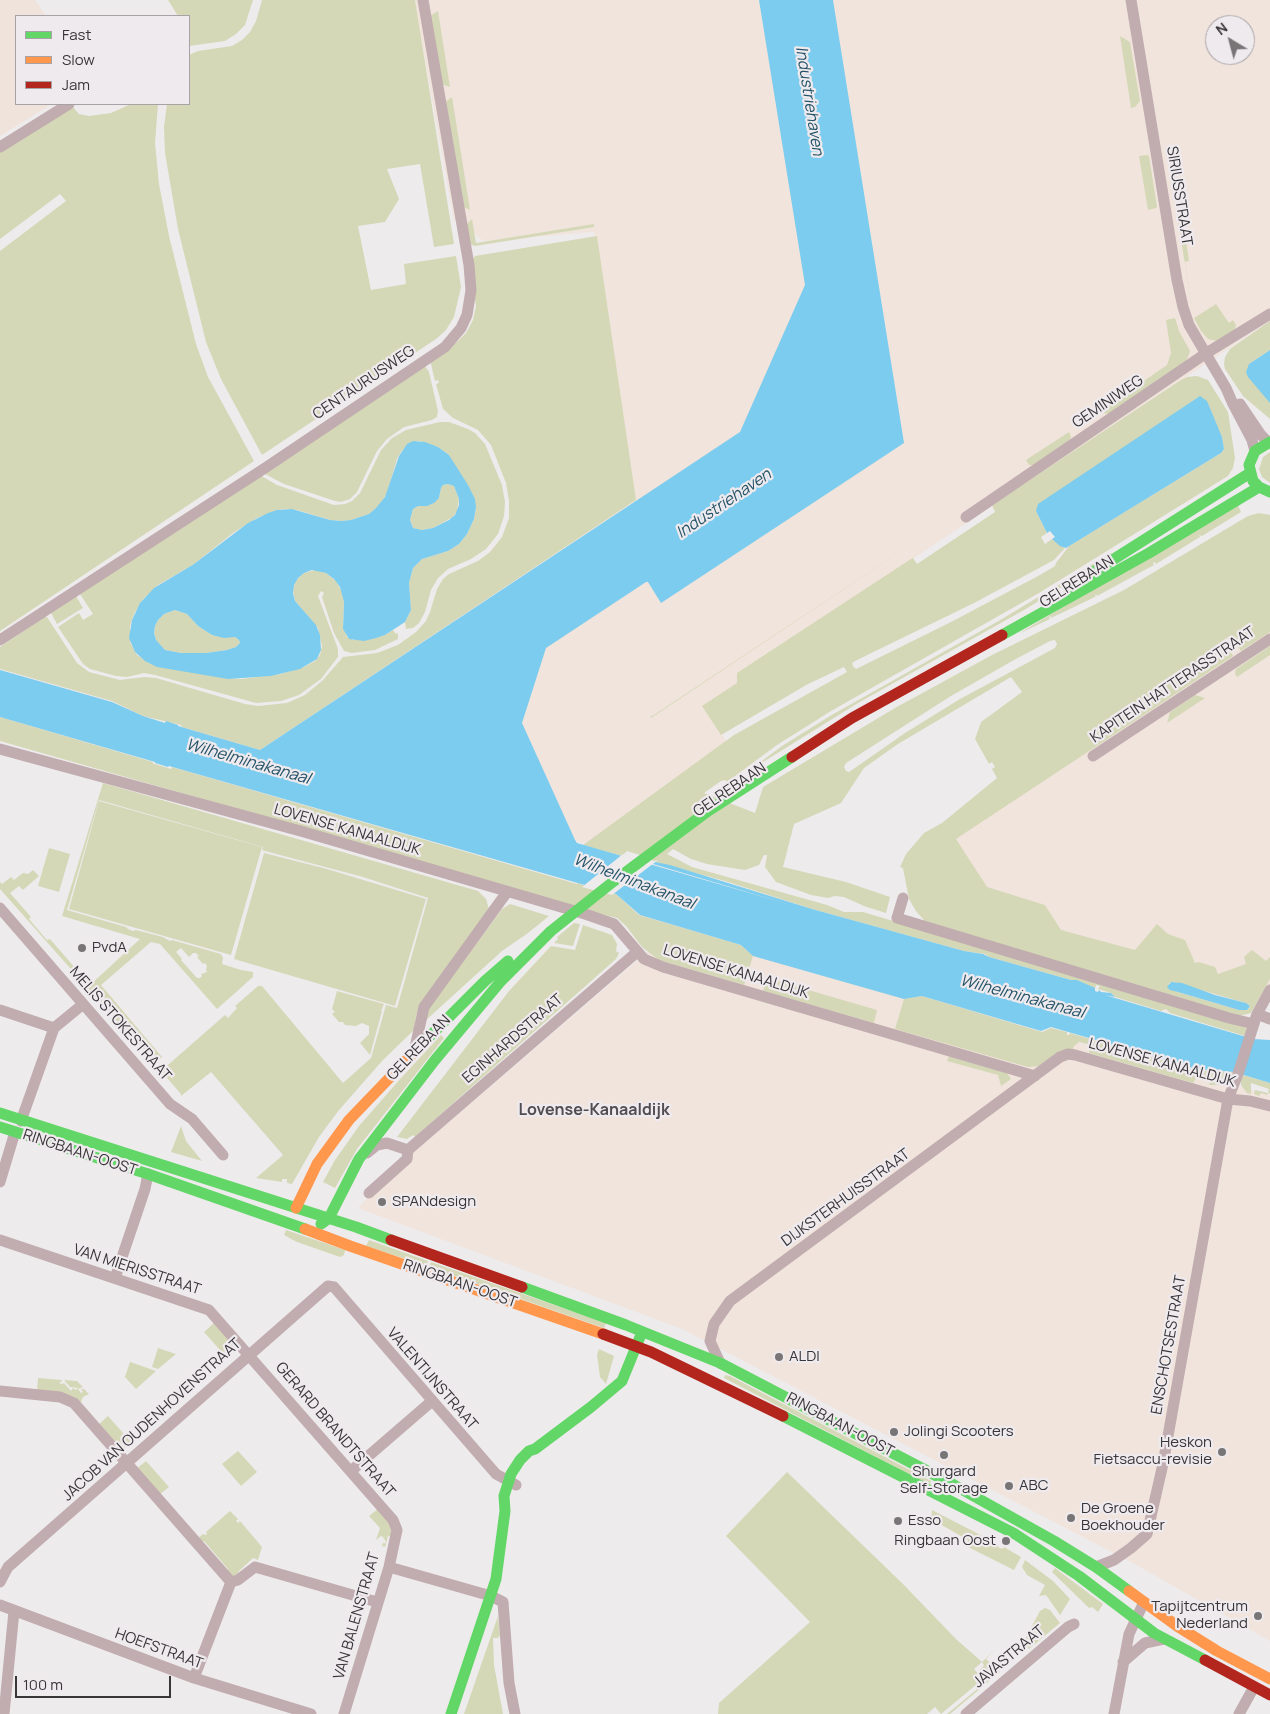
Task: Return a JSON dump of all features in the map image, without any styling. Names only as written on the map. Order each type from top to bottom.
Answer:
[{"type":"main road","points":[[1269,442],[1255,451],[1249,465],[1253,481],[1259,487],[1270,492]]},
{"type":"main road","name":"GELREBAAN","points":[[296,1208],[317,1164],[349,1120],[485,981],[548,931],[734,790],[855,709],[1079,582],[1250,473]]},
{"type":"main road","name":"GELREBAAN","points":[[734,790],[878,703],[1116,572],[1259,487]]},
{"type":"main road","name":"GELREBAAN","points":[[329,1218],[360,1159],[435,1060],[501,981],[548,931]]},
{"type":"main road","name":"RINGBAAN-OOST","points":[[0,1113],[329,1218],[637,1329],[720,1363],[954,1485],[1054,1541],[1096,1567],[1217,1651],[1270,1679]]},
{"type":"main road","name":"RINGBAAN-OOST","points":[[0,1127],[148,1174],[631,1344],[709,1379],[1015,1534],[1079,1576],[1135,1620],[1164,1639],[1270,1695]]},
{"type":"main road","points":[[296,1208],[307,1229],[329,1218]]},
{"type":"main road","points":[[450,1714],[491,1596],[498,1570],[505,1511],[504,1496],[536,1449],[622,1381],[631,1344],[637,1329]]},
{"type":"main road","name":"RINGBAAN-OOST","points":[[1079,1576],[1111,1588],[1113,1585],[1109,1576]]},
{"type":"street","name":"CENTAURUSWEG","points":[[0,640],[265,468],[445,346],[461,328],[467,315],[471,290],[469,265],[423,0]]},
{"type":"street","name":"SIRIUSSTRAAT","points":[[1131,0],[1177,280],[1189,325],[1226,388],[1252,440],[1255,451]]},
{"type":"street","points":[[0,147],[67,105]]},
{"type":"street","name":"GEMINIWEG","points":[[966,517],[1205,354],[1270,314]]},
{"type":"street","name":"SIRIUSSTRAAT","points":[[1226,388],[1238,401],[1261,435],[1269,442]]},
{"type":"street","name":"KAPITEIN HATTERASSTRAAT","points":[[1093,756],[1270,639]]},
{"type":"street","name":"LOVENSE KANAALDIJK","points":[[0,748],[574,910],[614,924],[644,959],[663,967],[1035,1076],[1060,1057],[1068,1054],[1228,1099],[1250,1101],[1270,1106]]},
{"type":"street","points":[[414,1052],[424,1007],[506,892]]},
{"type":"street","points":[[903,898],[897,918],[1230,1018],[1270,1019]]},
{"type":"street","name":"MELIS STOKESTRAAT","points":[[0,908],[82,1005],[170,1104],[192,1119],[223,1155]]},
{"type":"street","name":"EGINHARDSTRAAT","points":[[369,1192],[407,1159],[408,1150],[637,952]]},
{"type":"street","name":"ENSCHOTSESTRAAT","points":[[1096,1567],[1114,1560],[1147,1534],[1162,1464],[1228,1099],[1255,1019],[1270,990]]},
{"type":"street","points":[[21,1121],[54,1028],[82,1005]]},
{"type":"street","points":[[0,1010],[54,1028]]},
{"type":"street","name":"DIJKSTERHUISSTRAAT","points":[[720,1363],[710,1341],[714,1324],[730,1302],[1035,1076]]},
{"type":"street","points":[[0,1182],[15,1132]]},
{"type":"street","points":[[360,1159],[377,1145],[387,1143],[408,1150]]},
{"type":"street","points":[[115,1278],[145,1189],[148,1174]]},
{"type":"street","name":"VAN MIERISSTRAAT","points":[[0,1240],[209,1310],[248,1354]]},
{"type":"street","name":"JACOB VAN OUDENHOVENSTRAAT","points":[[0,1582],[8,1567],[130,1467],[248,1354],[324,1288],[332,1286]]},
{"type":"street","name":"VALENTIJNSTRAAT","points":[[332,1286],[496,1474],[512,1483]]},
{"type":"street","name":"GERARD BRANDTSTRAAT","points":[[248,1354],[381,1504],[396,1526]]},
{"type":"street","points":[[0,1391],[60,1397],[74,1403],[231,1582]]},
{"type":"street","points":[[351,1472],[432,1401]]},
{"type":"street","name":"VAN BALENSTRAAT","points":[[344,1714],[389,1567],[396,1526]]},
{"type":"street","points":[[231,1582],[238,1580],[253,1568],[258,1567],[378,1602]]},
{"type":"street","points":[[389,1567],[491,1596],[503,1602],[509,1683],[514,1714]]},
{"type":"street","points":[[194,1678],[231,1582]]},
{"type":"street","points":[[1114,1714],[1129,1634],[1144,1602]]},
{"type":"street","name":"HOEFSTRAAT","points":[[0,1605],[194,1678],[311,1714]]},
{"type":"street","points":[[4,1714],[14,1610]]},
{"type":"street","name":"JAVASTRAAT","points":[[968,1713],[1068,1627],[1074,1624]]},
{"type":"street","points":[[1123,1662],[1145,1643],[1164,1639]]},
{"type":"street","points":[[1239,1714],[1254,1687]]},
{"type":"shaded area","points":[[0,0],[35,0],[45,15],[15,15],[15,105],[50,105],[0,136]]},
{"type":"shaded area","points":[[414,0],[765,0],[813,289],[744,439],[637,508],[594,232],[484,241],[454,220]]},
{"type":"shaded area","points":[[827,0],[1270,0],[1270,321],[740,674],[740,683],[704,707],[727,742],[586,843],[574,841],[507,715],[539,640],[897,439]]},
{"type":"shaded area","points":[[1270,627],[1270,998],[1059,931],[987,889],[953,839],[1230,634]]},
{"type":"shaded area","points":[[672,931],[1270,1095],[1270,1641],[1131,1562],[682,1329],[358,1208],[401,1163]]},
{"type":"green space","points":[[168,0],[253,0],[245,25],[225,41],[190,46],[190,15],[177,15]]},
{"type":"green space","points":[[262,0],[415,0],[454,244],[434,247],[420,164],[387,169],[399,199],[385,222],[358,226],[371,290],[406,284],[404,264],[456,256],[461,287],[454,317],[446,330],[436,339],[262,455],[221,379],[206,342],[178,229],[165,153],[164,127],[167,105],[190,105],[190,55],[198,51],[232,46],[250,32],[256,21]]},
{"type":"green space","points":[[438,11],[450,87],[441,84],[430,16]]},
{"type":"green space","points":[[1120,36],[1130,42],[1140,101],[1135,107],[1131,108]]},
{"type":"green space","points":[[452,97],[470,210],[461,206],[444,103]]},
{"type":"green space","points":[[129,105],[158,105],[155,143],[159,184],[169,236],[196,344],[208,377],[254,461],[0,631],[0,251],[66,201],[60,194],[0,239],[0,151],[72,106],[79,114],[89,116],[111,113]]},
{"type":"green space","points":[[1139,156],[1149,156],[1157,207],[1148,210]]},
{"type":"green space","points":[[1173,191],[1182,241],[1186,241],[1189,261],[1185,262],[1194,318]]},
{"type":"green space","points":[[472,219],[476,243],[594,224],[594,227],[475,246],[467,243],[464,227]]},
{"type":"green space","points":[[597,236],[636,500],[260,750],[182,727],[181,725],[143,716],[112,701],[0,669],[0,647],[44,617],[47,617],[77,663],[89,672],[120,680],[144,677],[156,678],[245,704],[258,706],[287,703],[305,695],[323,680],[343,657],[377,653],[398,645],[416,632],[426,621],[437,589],[443,579],[449,574],[478,561],[490,552],[502,537],[509,518],[506,483],[491,445],[478,430],[453,418],[443,409],[436,384],[439,383],[438,380],[435,381],[431,364],[431,361],[466,333],[473,320],[476,306],[469,264],[475,256]]},
{"type":"green space","points":[[1216,304],[1229,323],[1233,320],[1236,325],[1235,331],[1217,341],[1208,339],[1194,318]]},
{"type":"green space","points":[[1175,318],[1179,331],[1190,351],[1186,362],[1109,414],[1104,413],[1102,410],[1167,365],[1171,353],[1166,320]]},
{"type":"green space","points":[[1270,321],[1270,350],[1249,364],[1270,403],[1270,419],[1243,396],[1225,369],[1224,364],[1225,357],[1230,349]]},
{"type":"green space","points":[[425,366],[429,372],[438,411],[437,417],[404,427],[387,439],[377,451],[357,492],[350,499],[341,502],[335,501],[284,484],[265,474]]},
{"type":"green space","points":[[1197,376],[1208,380],[1228,412],[1235,458],[1233,468],[1228,476],[1039,593],[831,711],[777,745],[727,782],[725,780],[721,781],[704,793],[755,813],[763,787],[895,708],[992,655],[1124,590],[1248,516],[1259,513],[1270,515],[1270,632],[1241,651],[1230,636],[1223,640],[1233,656],[956,839],[987,887],[1045,905],[1061,930],[1135,950],[1157,924],[1168,934],[1185,940],[1195,963],[1199,962],[1215,967],[1218,974],[1246,964],[1244,957],[1252,950],[1266,961],[1270,957],[1270,979],[1251,1013],[1239,1016],[929,926],[916,911],[909,899],[903,868],[900,867],[906,854],[924,833],[942,823],[997,778],[992,769],[995,767],[992,762],[989,764],[975,739],[981,722],[1022,692],[1011,677],[898,744],[864,768],[841,803],[794,824],[783,867],[846,882],[890,897],[886,913],[844,897],[835,896],[828,898],[811,895],[776,882],[765,867],[767,855],[764,855],[759,865],[745,870],[707,864],[691,859],[673,849],[667,854],[692,867],[827,905],[844,912],[863,912],[1237,1024],[1247,1028],[1245,1036],[1170,1013],[1166,1009],[1161,1011],[1115,997],[1111,993],[1098,989],[1100,986],[1096,985],[1095,989],[1077,980],[1071,980],[989,957],[985,954],[964,951],[812,909],[725,881],[655,862],[650,858],[627,851],[624,854],[625,857],[583,845],[734,735],[847,672],[844,667],[808,684],[721,735],[702,706],[737,683],[737,673],[911,559],[913,558],[917,564],[995,512],[992,505],[1187,377]],"holes":[[[1197,398],[1222,437],[1224,449],[1221,453],[1069,546],[1055,566],[1040,575],[856,669],[853,666],[852,663],[855,661],[974,603],[1054,560],[1065,548],[1052,539],[1045,544],[1041,537],[1047,533],[1036,511]],[[1055,640],[1057,644],[1055,648],[960,699],[905,733],[849,772],[846,771],[844,767],[846,763],[951,696]],[[1173,982],[1246,1003],[1250,1006],[1247,1010],[1239,1010],[1178,992],[1168,988],[1169,983]]]},
{"type":"green space","points":[[440,422],[449,422],[468,429],[475,433],[485,444],[502,485],[505,502],[504,516],[498,534],[486,549],[471,559],[448,569],[438,578],[431,590],[425,612],[419,623],[413,628],[405,629],[405,622],[411,610],[409,583],[413,568],[422,559],[448,551],[459,544],[467,534],[474,519],[476,507],[449,455],[438,447],[419,441],[408,444],[401,452],[397,459],[387,493],[380,505],[369,514],[341,521],[287,509],[277,510],[257,518],[233,533],[194,564],[158,585],[143,599],[134,614],[130,626],[130,642],[137,655],[151,664],[226,678],[241,679],[281,674],[304,667],[315,661],[320,655],[322,646],[318,628],[295,601],[293,590],[296,580],[304,573],[315,570],[326,573],[336,581],[343,593],[343,626],[347,637],[354,640],[367,640],[385,635],[393,630],[396,634],[398,633],[398,639],[375,650],[352,653],[344,651],[334,633],[322,597],[324,593],[321,591],[318,596],[338,649],[338,657],[321,679],[299,695],[281,701],[256,703],[155,675],[144,673],[127,677],[116,676],[90,669],[83,664],[58,627],[79,613],[83,620],[93,614],[80,594],[260,475],[277,485],[334,505],[345,504],[352,501],[360,493],[381,450],[392,438],[406,430]]},
{"type":"green space","points":[[1069,432],[1070,440],[1033,465],[1029,465],[1026,460]]},
{"type":"green space","points":[[1270,452],[1270,483],[1262,477],[1259,469],[1263,457]]},
{"type":"green space","points":[[443,485],[454,486],[459,499],[457,511],[453,517],[433,528],[422,530],[413,528],[410,520],[413,509],[418,506],[432,504],[439,498]]},
{"type":"green space","points":[[1237,503],[1241,512],[1202,536],[1199,535],[1200,537],[1156,564],[1155,562],[1153,563],[1154,565],[1097,596],[1096,594],[1095,597],[1051,618],[1051,616],[1049,617],[1050,619],[1018,634]]},
{"type":"green space","points":[[916,541],[651,718],[650,717],[654,715]]},
{"type":"green space","points":[[1111,553],[1113,556],[1024,610],[858,703],[747,772],[782,746],[830,716],[1002,619]]},
{"type":"green space","points":[[76,596],[83,608],[57,624],[51,613]]},
{"type":"green space","points":[[175,610],[187,614],[198,626],[212,635],[235,637],[240,643],[236,647],[227,650],[206,653],[181,653],[165,650],[157,643],[154,633],[155,626],[164,614]]},
{"type":"green space","points":[[1270,646],[1270,655],[1237,677],[1235,674],[1236,669]]},
{"type":"green space","points":[[1195,695],[1205,698],[1167,723],[1170,712]]},
{"type":"green space","points":[[0,717],[171,769],[172,767],[616,894],[639,915],[741,945],[753,956],[744,985],[659,960],[642,947],[626,926],[617,918],[557,903],[557,901],[270,818],[269,820],[262,818],[262,816],[0,741]]},
{"type":"green space","points":[[103,783],[478,891],[486,899],[489,909],[419,1008],[414,1030],[383,1060],[339,1110],[319,1137],[292,1184],[287,1183],[287,1179],[282,1179],[282,1182],[256,1178],[283,1155],[211,1072],[181,1096],[161,1071],[225,1015],[228,1018],[237,1008],[235,1006],[258,986],[262,986],[343,1083],[371,1058],[386,1005],[397,1008],[428,898],[363,877],[265,851],[262,850],[263,847],[99,800],[67,910],[126,927],[133,931],[136,930],[163,937],[170,941],[221,954],[223,958],[222,964],[253,972],[253,977],[217,1009],[160,944],[151,942],[101,985],[162,1057],[155,1064],[0,889],[0,882],[2,884],[11,877],[14,880],[23,873],[28,874],[33,870],[39,876],[23,890],[19,886],[10,893],[31,917],[29,919],[47,940],[50,939],[90,985],[140,939],[62,916]],"holes":[[[181,948],[189,957],[196,953],[199,956],[197,957],[207,966],[207,972],[201,974],[200,978],[197,978],[176,952]]]},
{"type":"green space","points":[[99,801],[262,847],[231,955],[69,909]]},
{"type":"green space","points":[[49,848],[70,854],[59,892],[38,886]]},
{"type":"green space","points":[[264,853],[327,869],[426,899],[395,1006],[234,959]]},
{"type":"green space","points":[[510,904],[549,916],[502,951],[425,1021],[425,1013],[502,909]]},
{"type":"green space","points":[[574,923],[580,924],[573,946],[554,943],[558,939],[557,937]]},
{"type":"green space","points":[[583,925],[612,935],[617,944],[616,951],[619,953],[616,959],[415,1137],[413,1135],[407,1139],[397,1137],[509,991],[551,946],[575,950]]},
{"type":"green space","points":[[767,978],[877,1010],[874,1023],[763,991]]},
{"type":"green space","points":[[337,991],[384,1004],[370,1055],[360,1043],[369,1034],[369,1026],[362,1023],[356,1026],[345,1025],[343,1022],[339,1022],[332,1014],[335,1012],[332,1009]]},
{"type":"green space","points":[[922,996],[1042,1032],[1051,1028],[1067,1032],[1067,1035],[1070,1033],[1196,1070],[1235,1072],[1224,1085],[1209,1085],[1211,1078],[1199,1074],[1193,1083],[1089,1053],[1091,1045],[1079,1042],[1073,1049],[1062,1050],[1040,1066],[1028,1067],[895,1029],[904,999]]},
{"type":"green space","points":[[441,1035],[444,1038],[357,1149],[335,1188],[323,1182],[335,1160],[359,1126]]},
{"type":"green space","points":[[949,1056],[1007,1073],[1011,1079],[1001,1086],[998,1075],[947,1061]]},
{"type":"green space","points":[[1243,1075],[1270,1083],[1270,1094],[1268,1093],[1269,1089],[1251,1083],[1251,1094],[1247,1093],[1241,1085],[1241,1077],[1243,1078]]},
{"type":"green space","points":[[1255,1090],[1268,1093],[1267,1095],[1261,1093],[1259,1096],[1254,1094]]},
{"type":"green space","points":[[181,1126],[186,1141],[202,1161],[171,1152]]},
{"type":"green space","points":[[286,1230],[345,1250],[344,1255],[340,1257],[297,1242],[284,1235]]},
{"type":"green space","points":[[369,1240],[428,1261],[427,1266],[366,1246]]},
{"type":"green space","points":[[431,1262],[606,1323],[604,1328],[429,1267]]},
{"type":"green space","points":[[215,1322],[238,1348],[227,1358],[204,1332]]},
{"type":"green space","points":[[158,1348],[176,1354],[158,1369],[152,1367]]},
{"type":"green space","points":[[599,1349],[614,1356],[606,1384],[600,1377],[597,1355]]},
{"type":"green space","points":[[130,1362],[156,1371],[136,1389],[125,1377]]},
{"type":"green space","points":[[725,1375],[931,1481],[930,1485],[724,1378]]},
{"type":"green space","points":[[38,1378],[62,1380],[59,1383],[64,1383],[71,1391],[73,1388],[76,1390],[78,1388],[70,1387],[64,1380],[77,1381],[83,1387],[78,1389],[81,1393],[83,1392],[81,1389],[84,1389],[89,1394],[83,1397],[81,1402],[37,1391]]},
{"type":"green space","points":[[108,1416],[131,1442],[121,1451],[98,1425]]},
{"type":"green space","points":[[238,1451],[257,1472],[241,1486],[222,1464]]},
{"type":"green space","points":[[146,1461],[169,1487],[159,1495],[136,1469]]},
{"type":"green space","points":[[787,1472],[902,1583],[956,1639],[982,1662],[974,1669],[983,1679],[941,1714],[935,1707],[927,1714],[718,1714],[719,1703],[810,1622],[726,1536]]},
{"type":"green space","points":[[379,1508],[391,1522],[393,1537],[388,1536],[385,1547],[382,1546],[383,1542],[384,1544],[386,1542],[383,1537],[381,1536],[376,1540],[380,1528],[369,1516]]},
{"type":"green space","points":[[932,1510],[998,1544],[998,1547],[1002,1549],[1004,1547],[1021,1557],[1014,1570],[966,1546],[968,1540],[931,1519]]},
{"type":"green space","points":[[230,1511],[238,1519],[236,1521],[238,1523],[240,1521],[262,1547],[258,1560],[253,1558],[238,1572],[239,1574],[234,1576],[226,1572],[228,1569],[204,1541],[201,1543],[197,1539],[203,1534],[206,1535],[206,1532]]},
{"type":"green space","points":[[1025,1560],[1053,1581],[1070,1599],[1060,1615],[1046,1595],[1039,1596],[1045,1585],[1027,1575],[1022,1567]]},
{"type":"green space","points":[[1055,1568],[1103,1604],[1098,1612],[1092,1607],[1089,1608],[1052,1572]]},
{"type":"green space","points":[[1045,1608],[1050,1610],[1060,1623],[1029,1649],[1025,1639],[1040,1611]]},
{"type":"green space","points":[[498,1616],[500,1635],[498,1638],[493,1638],[494,1665],[503,1714],[464,1714]]},
{"type":"green space","points":[[994,1650],[986,1659],[1000,1672],[950,1714],[947,1714],[987,1681],[980,1670],[984,1665],[982,1662]]},
{"type":"water","points":[[759,0],[833,0],[904,443],[661,603],[648,582],[646,582],[546,648],[522,723],[575,840],[577,843],[791,905],[653,864],[655,862],[670,865],[812,909],[964,951],[983,954],[1071,980],[1077,980],[1095,988],[1095,991],[1111,993],[1115,997],[1105,995],[1253,1039],[1270,1040],[1270,1083],[1234,1072],[1196,1069],[1051,1027],[1041,1031],[922,996],[904,999],[753,956],[741,945],[640,915],[616,894],[168,767],[0,717],[0,670],[112,702],[143,716],[165,723],[166,721],[260,750],[740,432],[805,285]]},
{"type":"water","points":[[1270,350],[1270,403],[1246,372],[1249,364]]},
{"type":"water","points":[[1200,396],[1207,401],[1222,437],[1224,449],[1221,453],[1066,548],[1060,546],[1052,539],[1055,537],[1050,531],[1047,533],[1036,511],[1038,504]]},
{"type":"water","points":[[413,441],[425,442],[438,447],[449,455],[468,485],[475,499],[476,507],[474,519],[467,534],[459,544],[448,551],[422,559],[413,568],[409,583],[411,610],[405,622],[385,635],[376,638],[364,641],[349,639],[343,629],[344,602],[340,587],[326,573],[312,570],[298,578],[294,585],[293,593],[295,601],[316,625],[320,635],[321,650],[317,659],[300,669],[271,676],[228,679],[157,667],[145,661],[135,652],[129,638],[132,620],[140,603],[154,588],[194,564],[248,523],[268,513],[292,509],[330,520],[341,521],[369,514],[385,497],[399,456],[407,444]],"holes":[[[443,485],[454,486],[459,499],[455,515],[433,528],[422,530],[413,528],[410,520],[413,509],[418,506],[427,506],[434,503],[439,498]],[[175,610],[187,614],[198,626],[212,635],[224,638],[235,637],[240,643],[236,647],[227,650],[206,653],[181,653],[165,650],[156,640],[155,626],[164,614]]]},
{"type":"water","points":[[1171,982],[1182,983],[1215,995],[1246,1003],[1250,1006],[1247,1010],[1239,1010],[1170,990],[1167,987]]},
{"type":"pier","points":[[623,854],[651,862],[658,860],[612,895],[582,887]]},
{"type":"traffic: fast","points":[[1270,442],[1255,451],[1249,465],[1253,481],[1259,487],[1270,492]]},
{"type":"traffic: fast","points":[[1084,578],[1250,473]]},
{"type":"traffic: fast","points":[[1002,635],[1149,553],[1259,487]]},
{"type":"traffic: fast","points":[[321,1224],[329,1218],[359,1159],[435,1060],[501,981],[551,931],[708,811],[792,757]]},
{"type":"traffic: fast","points":[[422,1044],[485,981],[508,961]]},
{"type":"traffic: fast","points":[[0,1113],[356,1227],[391,1240]]},
{"type":"traffic: fast","points":[[0,1127],[148,1174],[305,1229]]},
{"type":"traffic: fast","points":[[522,1287],[626,1325],[720,1363],[954,1485],[1054,1541],[1096,1567],[1129,1591]]},
{"type":"traffic: fast","points":[[451,1714],[496,1579],[505,1511],[504,1496],[511,1474],[520,1460],[529,1451],[535,1449],[591,1407],[622,1381],[640,1337]]},
{"type":"traffic: fast","points":[[783,1416],[1015,1534],[1079,1576],[1154,1633],[1205,1660]]},
{"type":"traffic: slow","points":[[296,1208],[317,1164],[349,1120],[422,1044]]},
{"type":"traffic: slow","points":[[305,1229],[603,1334]]},
{"type":"traffic: slow","points":[[1129,1591],[1177,1626],[1217,1651],[1270,1679]]},
{"type":"traffic: jam","points":[[792,757],[852,718],[1002,635]]},
{"type":"traffic: jam","points":[[391,1240],[522,1287]]},
{"type":"traffic: jam","points":[[603,1334],[651,1352],[783,1416]]},
{"type":"traffic: jam","points":[[1205,1660],[1270,1695]]},
{"type":"place","name":"PvdA","points":[[82,948]]},
{"type":"place","name":"SPANdesign","points":[[382,1202]]},
{"type":"place","name":"ALDI","points":[[779,1357]]},
{"type":"place","name":"Jolingi Scooters","points":[[894,1432]]},
{"type":"place","name":"Heskon Fietsaccu-revisie","points":[[1222,1452]]},
{"type":"place","name":"Shurgard Self-Storage","points":[[944,1455]]},
{"type":"place","name":"ABC","points":[[1009,1486]]},
{"type":"place","name":"De Groene Boekhouder","points":[[1071,1518]]},
{"type":"place","name":"Esso","points":[[898,1521]]},
{"type":"place","name":"Ringbaan Oost","points":[[1006,1541]]},
{"type":"place","name":"Tapijtcentrum Nederland","points":[[1258,1616]]},
{"type":"district","name":"Lovense-Kanaaldijk","points":[[594,1111]]},
{"type":"water label","name":"Industriehaven","points":[[809,101]]},
{"type":"water label","name":"Industriehaven","points":[[724,504]]},
{"type":"water label","name":"Wilhelminakanaal","points":[[248,762]]},
{"type":"water label","name":"Wilhelminakanaal","points":[[634,882]]},
{"type":"water label","name":"Wilhelminakanaal","points":[[1022,997]]}]
